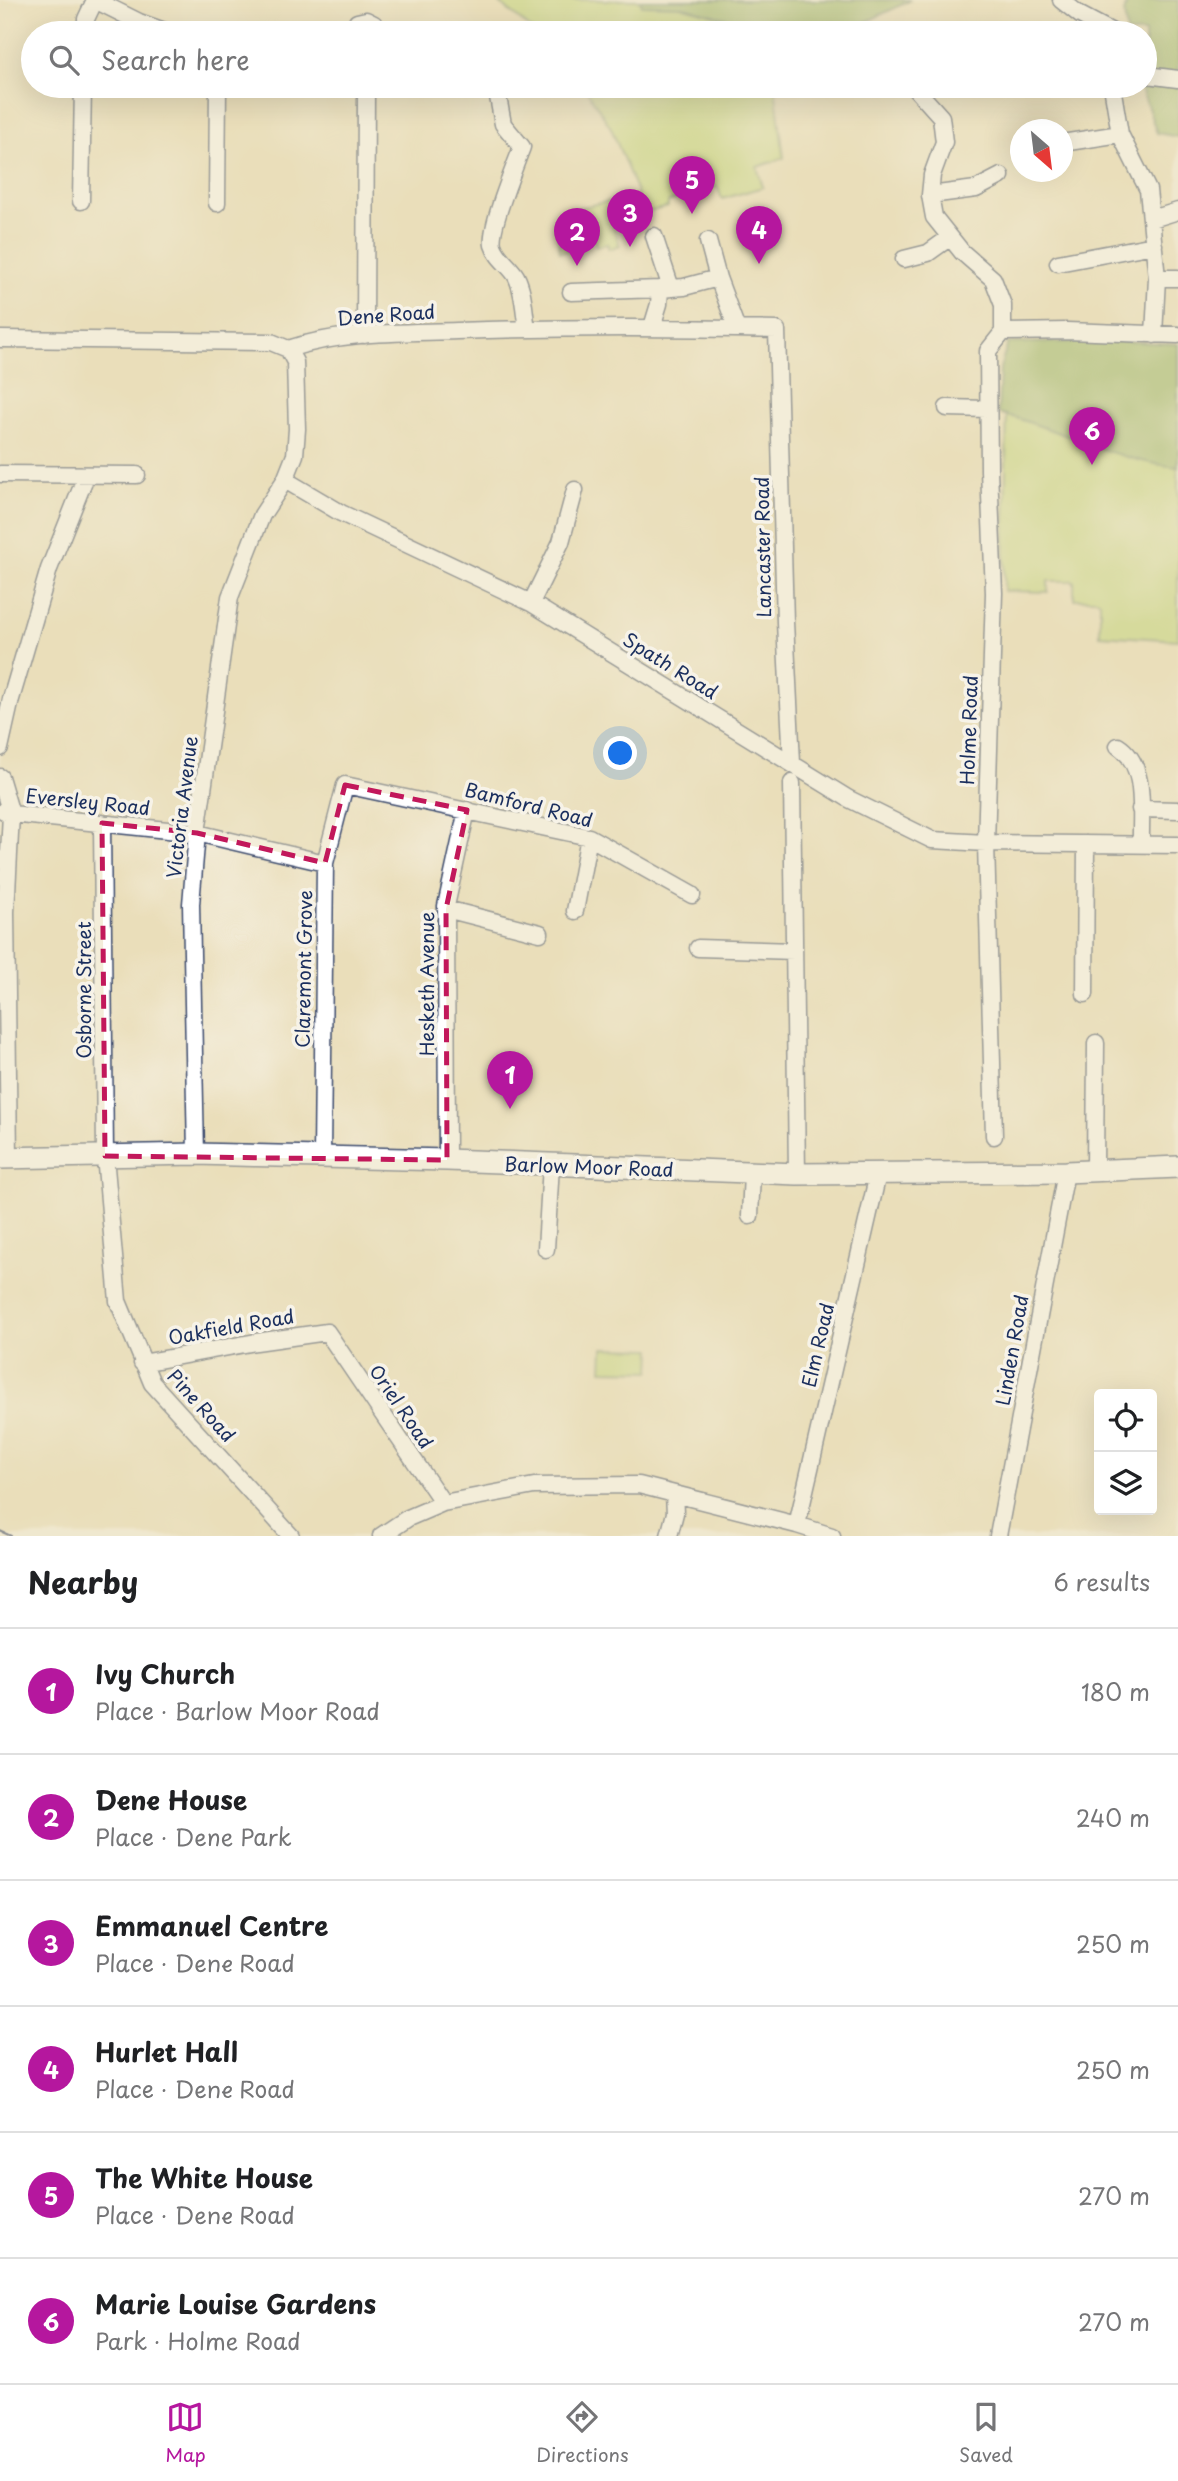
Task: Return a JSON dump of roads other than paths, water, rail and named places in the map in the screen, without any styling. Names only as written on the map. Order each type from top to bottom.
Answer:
[{"type":"main road","name":"Barlow Moor Road","points":[[5,1158],[196,1154],[447,1160],[797,1174],[1066,1172],[1178,1167]]},
{"type":"street","points":[[86,21],[95,0],[137,21]]},
{"type":"street","points":[[1061,0],[1091,21]]},
{"type":"street","points":[[1157,76],[1178,79]]},
{"type":"street","points":[[81,201],[83,98]]},
{"type":"street","points":[[217,203],[218,98]]},
{"type":"street","points":[[365,335],[366,98]]},
{"type":"street","points":[[498,98],[503,124],[522,147],[495,226],[493,244],[516,276],[527,329]]},
{"type":"street","points":[[924,98],[941,117],[944,142],[932,175],[930,195],[934,217],[949,238],[993,279],[1003,305],[1003,332],[1178,335]]},
{"type":"street","points":[[1114,98],[1120,134],[1148,190],[1157,278],[1154,335]]},
{"type":"street","points":[[1073,141],[1120,134]]},
{"type":"street","points":[[930,195],[976,189],[1001,176]]},
{"type":"street","points":[[1152,219],[1178,211]]},
{"type":"street","points":[[652,327],[665,289],[654,236]]},
{"type":"street","points":[[904,259],[928,253],[949,238]]},
{"type":"street","points":[[708,241],[737,329]]},
{"type":"street","points":[[1058,263],[1154,245]]},
{"type":"street","points":[[571,292],[665,289],[718,278]]},
{"type":"street","points":[[1157,278],[1178,278]]},
{"type":"street","name":"Dene Road","points":[[0,339],[271,342],[288,349],[314,341],[365,335],[652,327],[777,330]]},
{"type":"street","name":"Lancaster Road","points":[[777,330],[785,622],[792,763]]},
{"type":"street","name":"Holme Road","points":[[994,1136],[986,843],[995,593],[988,351],[1003,332]]},
{"type":"street","points":[[285,480],[295,455],[297,429],[295,362],[288,349]]},
{"type":"street","points":[[947,408],[988,409]]},
{"type":"street","points":[[0,474],[137,475]]},
{"type":"street","points":[[0,748],[11,699],[49,569],[86,476]]},
{"type":"street","name":"Spath Road","points":[[285,480],[341,513],[531,603],[849,799],[932,839],[986,843],[1178,845]]},
{"type":"street","name":"Victoria Avenue","points":[[196,1154],[191,904],[197,833],[230,597],[262,515],[285,480]]},
{"type":"street","points":[[531,603],[561,542],[575,490]]},
{"type":"street","points":[[1118,746],[1128,752],[1135,763],[1140,809],[1140,845]]},
{"type":"street","points":[[0,777],[6,812],[3,925],[5,1158]]},
{"type":"street","points":[[792,783],[797,1174]]},
{"type":"street","name":"Bamford Road","points":[[345,785],[589,837],[692,895]]},
{"type":"street","name":"Claremont Grove","points":[[322,1157],[325,863],[345,785]]},
{"type":"street","points":[[1140,809],[1178,810]]},
{"type":"street","name":"Hesketh Avenue","points":[[447,1160],[446,909],[467,810]]},
{"type":"street","name":"Eversley Road","points":[[6,812],[197,833],[325,863]]},
{"type":"street","name":"Osborne Street","points":[[102,823],[105,1156]]},
{"type":"street","points":[[575,911],[589,837]]},
{"type":"street","points":[[1085,994],[1086,844]]},
{"type":"street","points":[[446,909],[540,933]]},
{"type":"street","points":[[698,948],[794,951]]},
{"type":"street","points":[[1095,1171],[1096,1044]]},
{"type":"street","name":"Pine Road","points":[[105,1156],[118,1301],[142,1363],[152,1383],[291,1536]]},
{"type":"street","points":[[546,1249],[551,1165]]},
{"type":"street","name":"Linden Road","points":[[998,1536],[1066,1172]]},
{"type":"street","points":[[750,1216],[752,1173]]},
{"type":"street","name":"Elm Road","points":[[805,1530],[878,1174]]},
{"type":"street","name":"Oakfield Road","points":[[142,1363],[327,1332]]},
{"type":"street","name":"Oriel Road","points":[[327,1332],[443,1503]]},
{"type":"street","points":[[381,1536],[408,1518],[443,1503],[534,1486],[639,1485],[832,1536]]},
{"type":"street","points":[[669,1536],[675,1513],[674,1494]]},
{"type":"tram line","points":[[0,1531],[11,1536]]},
{"type":"place","name":"The White House","points":[[692,214]]},
{"type":"place","name":"Emmanuel Centre","points":[[630,247]]},
{"type":"place","name":"Hurlet Hall","points":[[759,264]]},
{"type":"place","name":"Dene House","points":[[577,266]]},
{"type":"place","name":"Marie Louise Gardens","points":[[1092,465]]},
{"type":"place","name":"Ivy Church","points":[[510,1109]]}]
